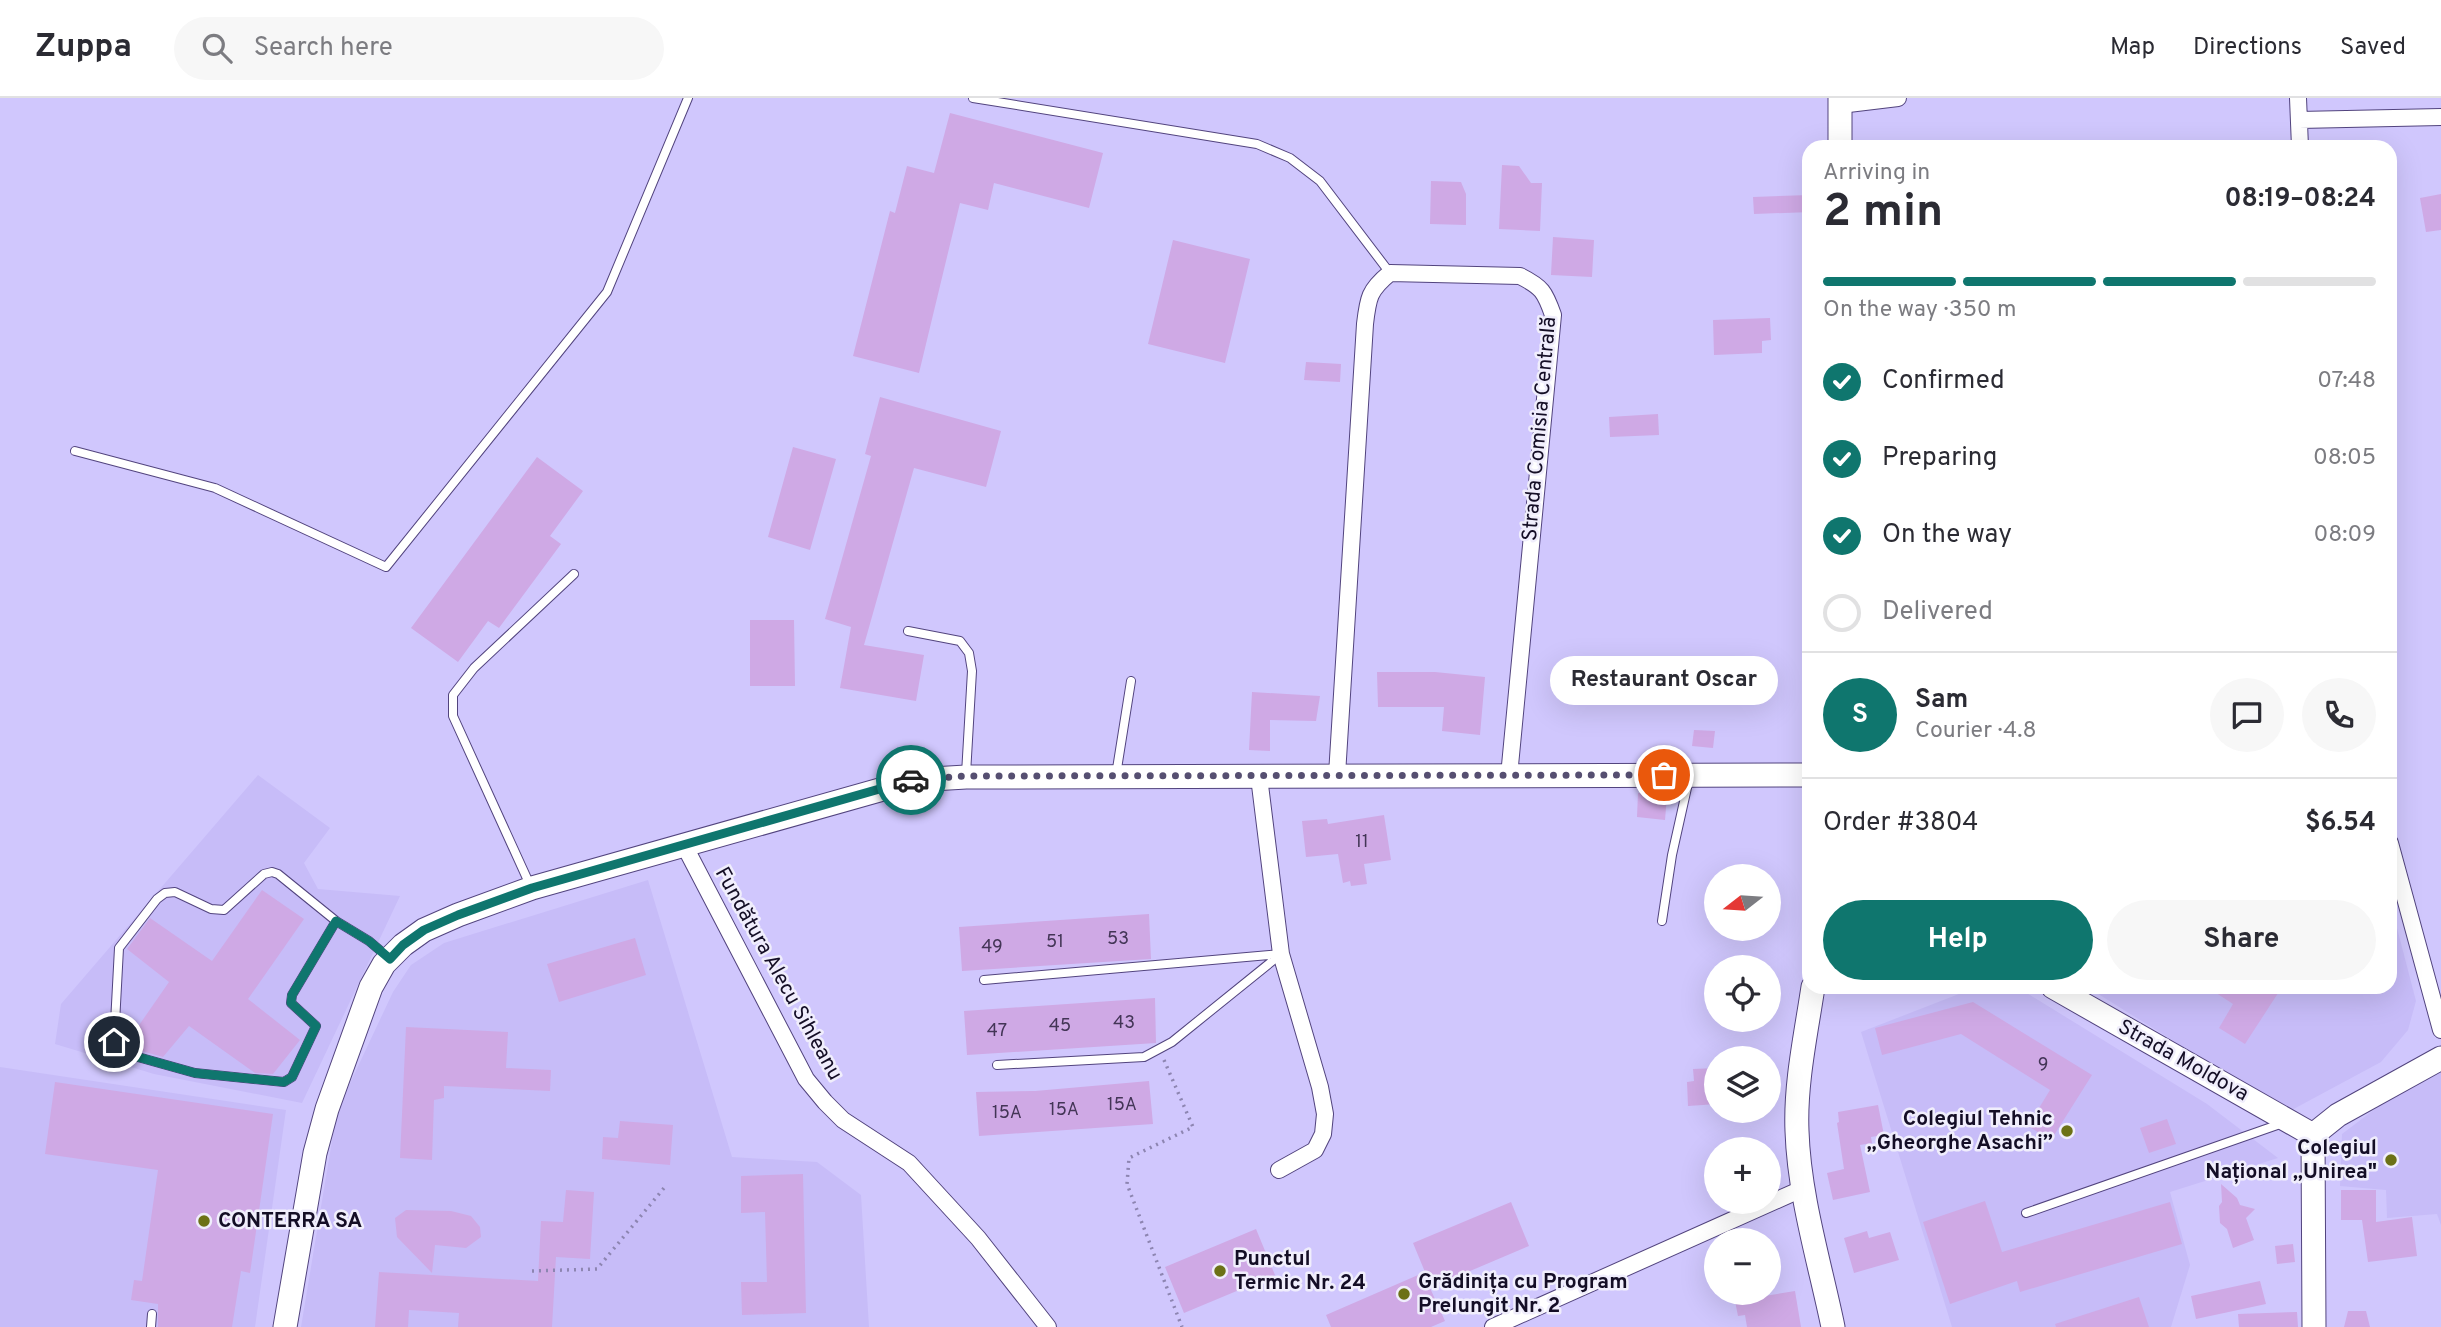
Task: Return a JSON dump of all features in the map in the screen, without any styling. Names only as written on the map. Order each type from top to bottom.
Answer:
[{"type":"street","points":[[1840,140],[1840,102],[1898,98]]},
{"type":"street","points":[[2298,98],[2299,140]]},
{"type":"street","points":[[2298,120],[2441,117]]},
{"type":"street","points":[[1337,775],[1365,324],[1368,297],[1377,283],[1390,273]]},
{"type":"street","name":"Strada Comisia Centrală","points":[[1390,273],[1520,276],[1536,284],[1545,294],[1553,315],[1509,776]]},
{"type":"street","points":[[285,1327],[315,1153],[327,1109],[371,987],[403,945],[424,930],[532,888],[893,784],[915,780],[966,776],[1115,778],[1802,775]]},
{"type":"street","points":[[1259,777],[1281,954],[1320,1087],[1325,1114],[1323,1134],[1315,1150],[1279,1170]]},
{"type":"street","name":"Fundătura Alecu Sihleanu","points":[[683,844],[806,1079],[844,1119],[909,1163],[978,1238],[1048,1327]]},
{"type":"street","points":[[2397,870],[2441,1030]]},
{"type":"street","points":[[1812,994],[1796,1129],[1804,1188],[1833,1327]]},
{"type":"street","name":"Strada Moldova","points":[[2065,994],[2313,1135]]},
{"type":"street","points":[[2314,1327],[2313,1135],[2338,1115],[2441,1058]]},
{"type":"street","points":[[1493,1327],[1804,1188]]},
{"type":"lane","points":[[75,451],[215,488],[386,567],[607,292],[688,98]]},
{"type":"lane","points":[[973,98],[1257,145],[1290,158],[1320,181],[1390,273]]},
{"type":"lane","points":[[532,888],[462,739],[453,716],[453,695],[474,668],[574,574]]},
{"type":"lane","points":[[908,631],[960,641],[969,653],[972,671],[966,776]]},
{"type":"lane","points":[[1115,778],[1131,681]]},
{"type":"lane","points":[[1662,921],[1672,855],[1689,775]]},
{"type":"lane","points":[[336,921],[292,995],[291,1003],[316,1026],[292,1077],[284,1082],[195,1073],[120,1052],[114,1042],[119,948],[165,893],[175,892],[211,909],[224,909],[264,874],[272,872],[390,959]]},
{"type":"lane","points":[[985,980],[1281,954]]},
{"type":"lane","points":[[997,1065],[1144,1058],[1172,1042],[1281,954]]},
{"type":"lane","points":[[2026,1213],[2289,1121]]},
{"type":"lane","points":[[151,1327],[152,1314]]},
{"type":"path","points":[[1159,1049],[1193,1127],[1129,1158],[1127,1184],[1182,1327]]},
{"type":"path","points":[[532,1271],[597,1269],[664,1188]]},
{"type":"shaded area","points":[[258,775],[330,828],[304,863],[318,889],[400,896],[302,1103],[154,1074],[55,1044],[61,1004]]},
{"type":"shaded area","points":[[648,880],[732,1157],[817,1162],[861,1195],[869,1327],[301,1327],[337,1111],[393,992],[411,965],[444,943]]},
{"type":"shaded area","points":[[2397,928],[2416,1001],[2408,1030],[2381,1062],[2288,1112],[2098,994],[2397,994]]},
{"type":"shaded area","name":"Colegiul Tehnic „Gheorghe Asachi”","points":[[1959,994],[2028,994],[2207,1104],[2278,1158],[2170,1192],[2190,1265],[2171,1327],[1952,1327],[1861,1032]]},
{"type":"shaded area","name":"Colegiul Național „Unirea\"","points":[[2441,1059],[2441,1225],[2437,1214],[2387,1218],[2386,1190],[2340,1186],[2342,1134]]},
{"type":"shaded area","points":[[0,1067],[286,1110],[255,1327],[0,1327]]},
{"type":"building","points":[[950,113],[1103,153],[1089,208],[994,183],[988,210],[960,203],[919,373],[853,356],[890,211],[895,213],[907,166],[934,173]]},
{"type":"building","points":[[1502,165],[1519,166],[1531,183],[1542,183],[1540,231],[1499,229]]},
{"type":"building","points":[[1431,181],[1461,182],[1466,194],[1466,225],[1430,224]]},
{"type":"building","points":[[2441,194],[2441,230],[2426,232],[2420,198]]},
{"type":"building","points":[[1802,195],[1802,212],[1754,214],[1753,197]]},
{"type":"building","points":[[1553,237],[1594,240],[1592,277],[1551,275]]},
{"type":"building","points":[[1173,240],[1250,259],[1225,363],[1148,344]]},
{"type":"building","points":[[1770,318],[1771,340],[1762,341],[1762,353],[1714,355],[1713,320]]},
{"type":"building","points":[[1306,362],[1341,364],[1340,382],[1304,380]]},
{"type":"building","points":[[880,397],[1001,431],[986,487],[914,468],[864,645],[924,655],[916,701],[840,688],[851,627],[825,619],[871,456],[865,454]]},
{"type":"building","points":[[1658,414],[1659,435],[1610,437],[1609,417]]},
{"type":"building","points":[[793,447],[836,459],[810,550],[768,537]]},
{"type":"building","points":[[537,457],[583,491],[550,536],[561,544],[499,628],[488,621],[458,662],[411,628]]},
{"type":"building","points":[[750,620],[794,620],[795,686],[750,686]]},
{"type":"building","points":[[1377,672],[1435,672],[1485,677],[1480,735],[1442,731],[1444,707],[1378,707]]},
{"type":"building","points":[[1252,692],[1320,696],[1316,721],[1270,720],[1270,751],[1249,750]]},
{"type":"building","points":[[1694,730],[1715,731],[1713,748],[1692,746]]},
{"type":"building","points":[[1638,793],[1667,796],[1665,820],[1637,817]]},
{"type":"building","points":[[1384,815],[1391,860],[1364,864],[1367,884],[1351,886],[1350,881],[1343,883],[1338,854],[1306,857],[1302,821],[1327,819],[1328,824]]},
{"type":"building","points":[[262,890],[304,919],[248,999],[300,1040],[273,1074],[255,1073],[189,1026],[163,1057],[126,1044],[169,982],[127,949],[150,918],[212,961]]},
{"type":"building","points":[[1149,914],[1151,959],[962,971],[959,927]]},
{"type":"building","points":[[635,938],[646,975],[559,1002],[547,964]]},
{"type":"building","points":[[2218,994],[2277,994],[2245,1044],[2219,1028],[2233,1004]]},
{"type":"building","points":[[1155,998],[1156,1043],[967,1055],[964,1011]]},
{"type":"building","points":[[1973,1002],[2092,1075],[2051,1140],[2028,1126],[2050,1090],[1961,1034],[1882,1055],[1875,1028]]},
{"type":"building","points":[[406,1027],[508,1032],[506,1068],[551,1070],[550,1091],[444,1086],[444,1098],[434,1100],[432,1160],[400,1158]]},
{"type":"building","points":[[1693,1069],[1704,1069],[1704,1105],[1688,1106],[1687,1082],[1694,1081]]},
{"type":"building","points":[[1149,1081],[1153,1124],[979,1136],[976,1092],[1035,1091]]},
{"type":"building","name":"CONTERRA SA","points":[[55,1082],[273,1114],[250,1273],[241,1271],[232,1327],[158,1327],[158,1304],[131,1300],[134,1280],[142,1281],[158,1170],[45,1154]]},
{"type":"building","points":[[1878,1105],[1884,1135],[1871,1137],[1872,1143],[1860,1145],[1870,1192],[1833,1200],[1827,1173],[1844,1169],[1837,1123],[1838,1112]]},
{"type":"building","points":[[2167,1119],[2176,1144],[2149,1153],[2140,1128]]},
{"type":"building","points":[[620,1121],[673,1125],[670,1165],[602,1159],[603,1137],[618,1138]]},
{"type":"building","points":[[803,1174],[806,1313],[742,1315],[741,1282],[767,1282],[765,1212],[741,1213],[741,1176]]},
{"type":"building","points":[[2221,1184],[2237,1198],[2240,1205],[2255,1209],[2246,1218],[2254,1240],[2233,1248],[2227,1229],[2220,1223]]},
{"type":"building","points":[[566,1190],[594,1192],[590,1259],[556,1257],[552,1327],[458,1327],[459,1313],[409,1310],[408,1327],[375,1327],[379,1272],[538,1281],[541,1221],[563,1222]]},
{"type":"building","points":[[2341,1190],[2376,1190],[2376,1222],[2412,1217],[2417,1256],[2368,1262],[2362,1220],[2341,1220]]},
{"type":"building","points":[[1985,1201],[2002,1252],[2170,1202],[2182,1244],[2020,1292],[2017,1281],[1950,1304],[1923,1222]]},
{"type":"building","points":[[1511,1202],[1529,1246],[1430,1288],[1445,1321],[1431,1327],[1331,1327],[1326,1315],[1425,1272],[1413,1243]]},
{"type":"building","points":[[406,1210],[451,1211],[471,1216],[480,1227],[481,1237],[466,1248],[435,1245],[432,1273],[397,1237],[395,1218]]},
{"type":"building","name":"Punctul Termic Nr. 24","points":[[1256,1229],[1275,1275],[1184,1313],[1165,1267]]},
{"type":"building","points":[[1867,1231],[1869,1238],[1890,1232],[1899,1260],[1854,1273],[1844,1238]]},
{"type":"building","points":[[2293,1244],[2295,1262],[2277,1264],[2275,1246]]},
{"type":"building","points":[[2260,1281],[2266,1304],[2196,1319],[2191,1296]]},
{"type":"building","points":[[1795,1291],[1801,1327],[1747,1327],[1745,1315],[1738,1316],[1736,1305],[1781,1305],[1781,1293]]},
{"type":"building","points":[[2139,1297],[2149,1327],[2056,1327],[2055,1324]]},
{"type":"building","points":[[2348,1311],[2366,1311],[2370,1327],[2344,1327]]},
{"type":"building","points":[[2297,1312],[2298,1327],[2239,1327],[2238,1314]]},
{"type":"way so far","points":[[911,780],[966,776],[1211,778],[1337,775],[1664,775]]},
{"type":"place","name":"Restaurant Oscar","points":[[1664,775]]},
{"type":"place","name":"Colegiul Tehnic „Gheorghe Asachi”","points":[[2067,1131]]},
{"type":"place","name":"Colegiul Național „Unirea\"","points":[[2391,1160]]},
{"type":"place","name":"CONTERRA SA","points":[[204,1221]]},
{"type":"place","name":"Punctul Termic Nr. 24","points":[[1220,1271]]},
{"type":"place","name":"Grădinița cu Program Prelungit Nr. 2","points":[[1404,1294]]},
{"type":"route","points":[[114,1042],[120,1052],[195,1073],[284,1082],[292,1077],[316,1026],[291,1003],[292,995],[336,921],[369,941],[390,959],[403,945],[424,930],[532,888],[911,780]]}]
